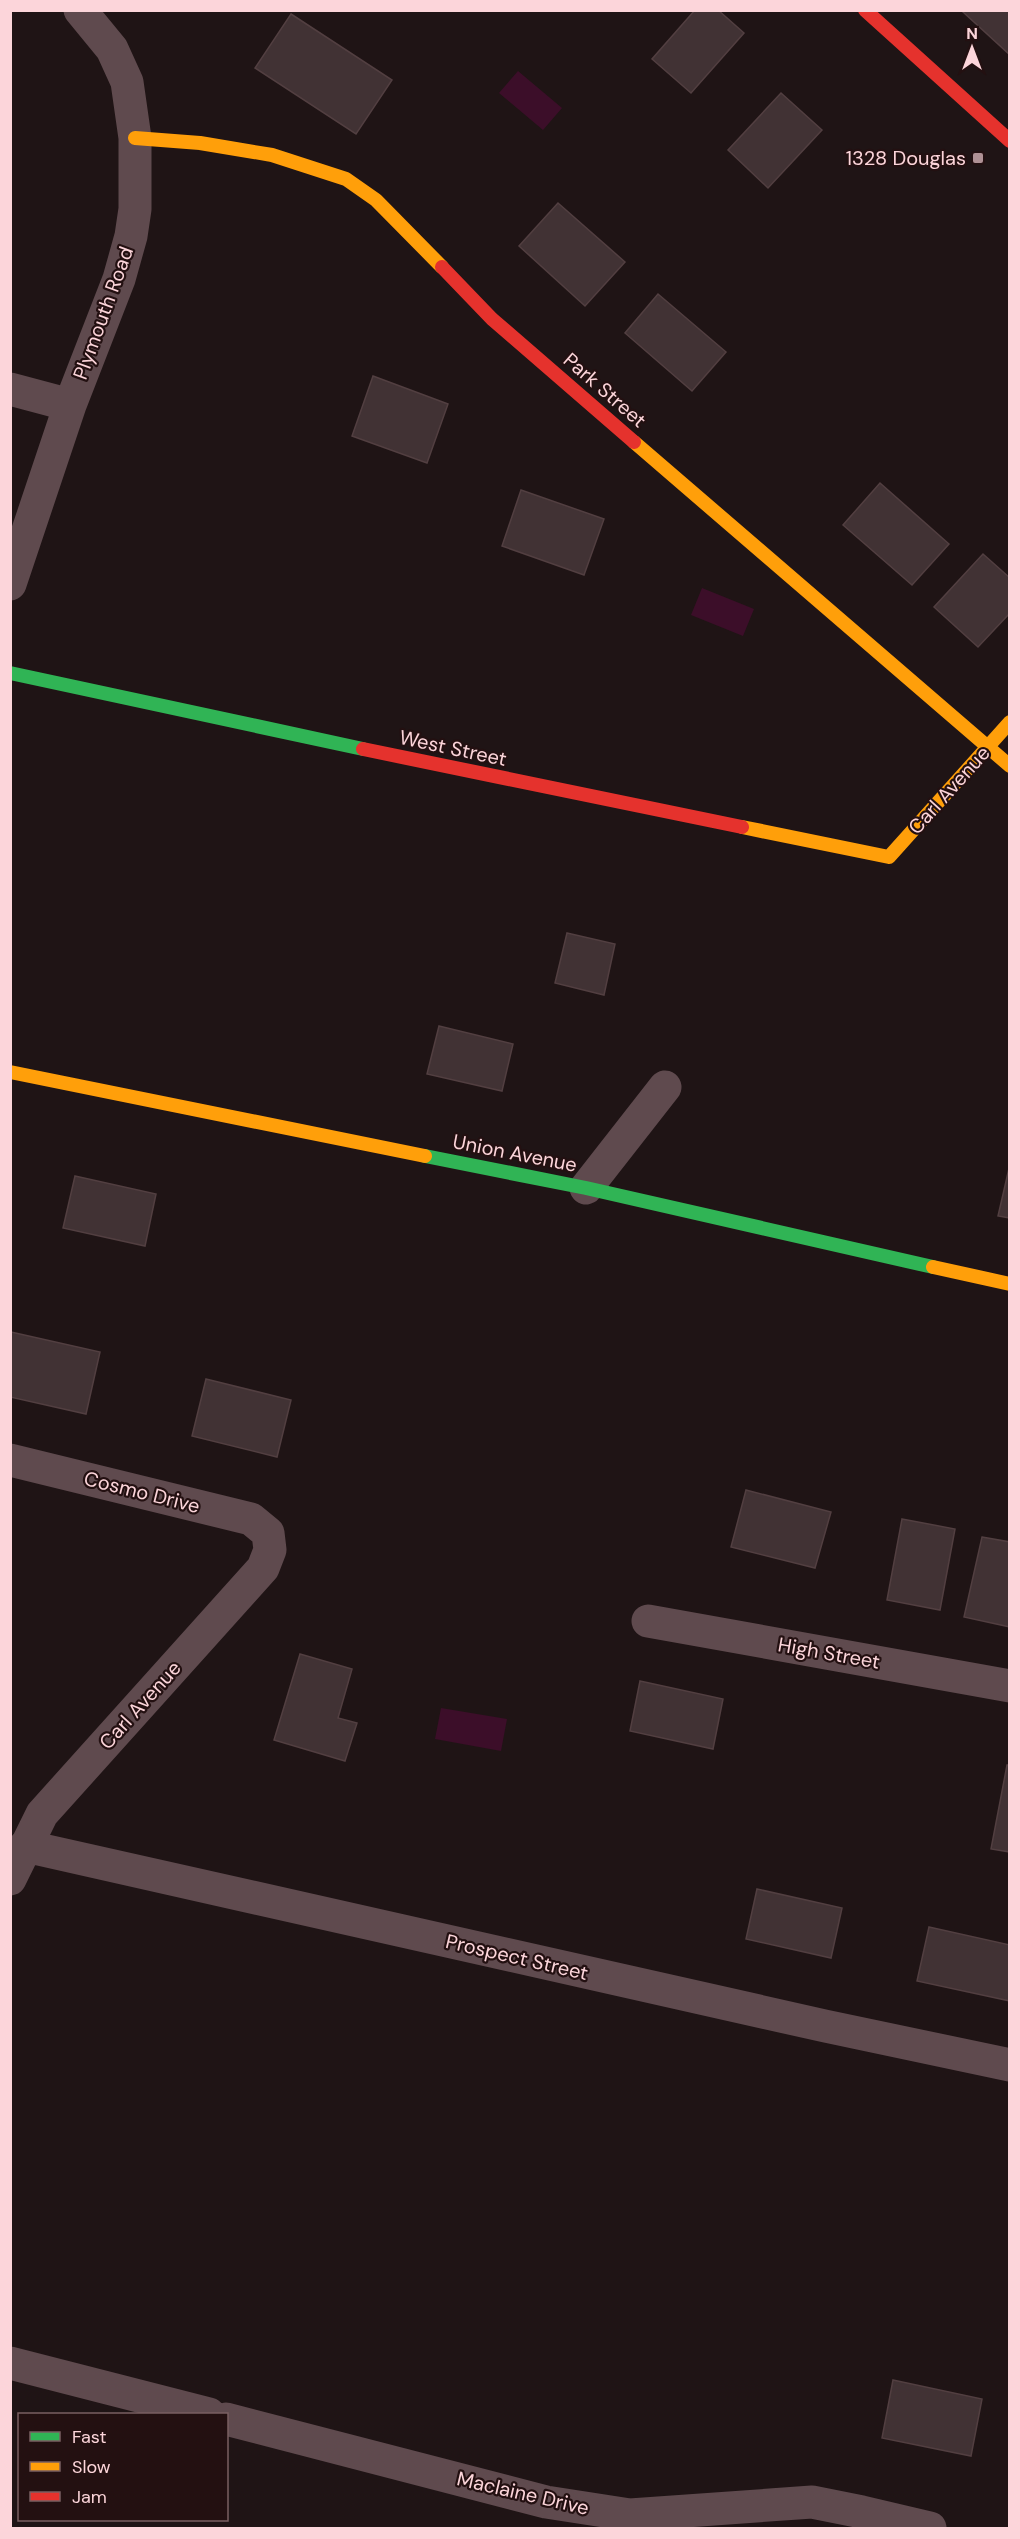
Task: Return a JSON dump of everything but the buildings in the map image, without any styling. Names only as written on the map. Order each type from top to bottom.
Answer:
[{"type":"street","name":"Plymouth Road","points":[[10,584],[70,405],[119,279],[131,236],[135,209],[135,138],[126,82],[112,49],[80,10]]},
{"type":"street","points":[[865,10],[1010,141]]},
{"type":"street","name":"Park Street","points":[[135,138],[200,143],[272,155],[346,179],[369,195],[492,319],[1010,766]]},
{"type":"street","points":[[10,389],[70,405]]},
{"type":"street","name":"West Street","points":[[10,673],[429,764],[889,857]]},
{"type":"street","name":"Carl Avenue","points":[[889,857],[1010,722]]},
{"type":"street","name":"Union Avenue","points":[[10,1072],[586,1188],[1010,1284]]},
{"type":"street","points":[[586,1188],[665,1087]]},
{"type":"street","name":"Cosmo Drive","points":[[10,1460],[251,1519],[268,1533]]},
{"type":"street","name":"Carl Avenue","points":[[10,1879],[42,1814],[263,1568],[270,1550],[268,1533]]},
{"type":"street","name":"High Street","points":[[648,1621],[1010,1686]]},
{"type":"street","name":"Prospect Street","points":[[25,1846],[814,2024],[1010,2065]]},
{"type":"street","points":[[10,2363],[201,2413]]},
{"type":"street","name":"Maclaine Drive","points":[[228,2420],[546,2502],[630,2515],[812,2502],[862,2511],[930,2529]]},
{"type":"shaded area","points":[[518,71],[562,108],[543,130],[499,93]]},
{"type":"shaded area","points":[[702,588],[754,609],[743,636],[691,615]]},
{"type":"shaded area","points":[[441,1708],[507,1719],[501,1751],[435,1739]]},
{"type":"traffic: fast","points":[[10,673],[363,749]]},
{"type":"traffic: fast","points":[[425,1156],[586,1188],[933,1267]]},
{"type":"traffic: slow","points":[[135,138],[200,143],[272,155],[346,179],[376,200],[442,267]]},
{"type":"traffic: slow","points":[[634,442],[1010,766]]},
{"type":"traffic: slow","points":[[742,827],[889,857],[1010,722]]},
{"type":"traffic: slow","points":[[10,1072],[425,1156]]},
{"type":"traffic: slow","points":[[933,1267],[1010,1284]]},
{"type":"traffic: jam","points":[[865,10],[1010,141]]},
{"type":"traffic: jam","points":[[442,267],[492,319],[634,442]]},
{"type":"traffic: jam","points":[[363,749],[742,827]]},
{"type":"place","name":"1328 Douglas","points":[[978,158]]}]
